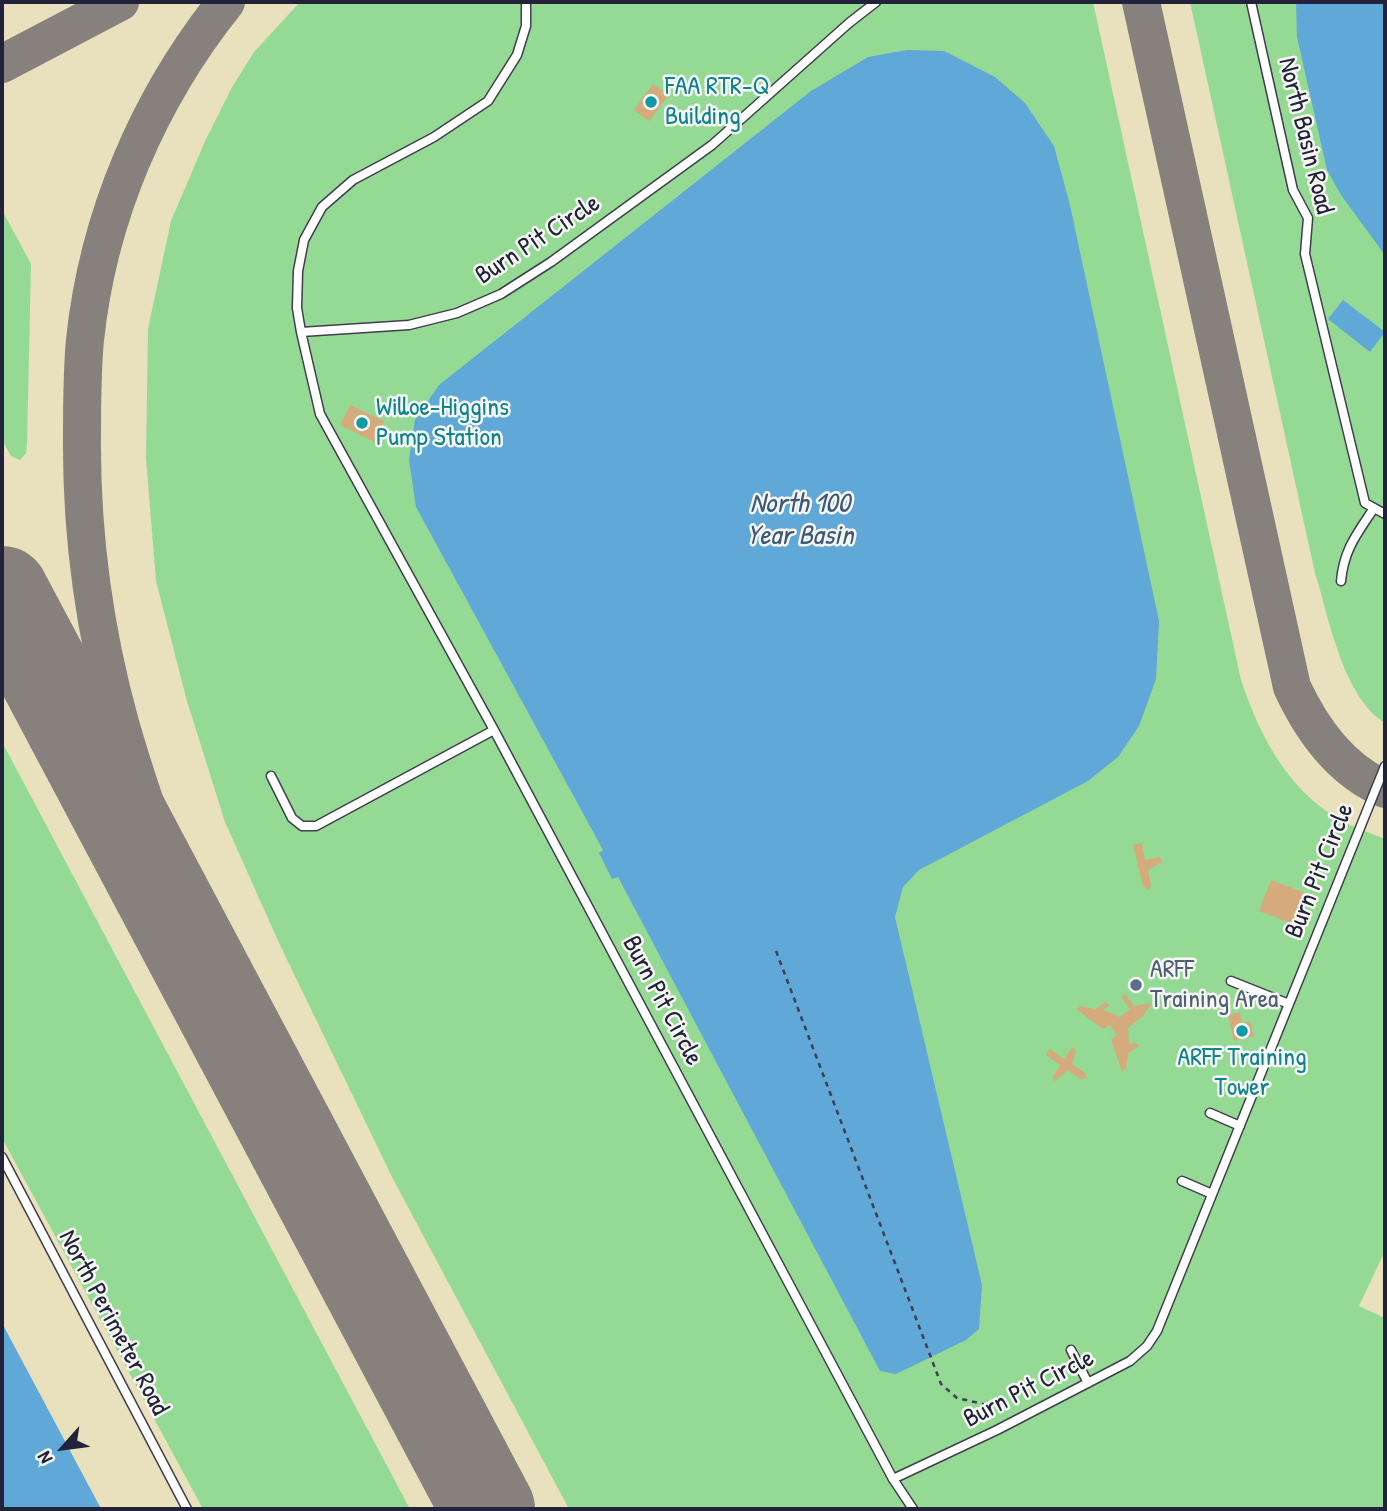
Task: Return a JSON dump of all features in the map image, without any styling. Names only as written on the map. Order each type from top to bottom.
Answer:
[{"type":"lane","points":[[301,332],[297,308],[298,271],[304,240],[322,207],[353,180],[434,138],[488,101],[517,55],[526,26],[526,2]]},
{"type":"lane","name":"Burn Pit Circle","points":[[876,2],[712,145],[551,262],[501,294],[457,313],[409,325],[301,332],[320,414],[494,730],[893,1479],[997,1430],[1130,1361],[1147,1346],[1157,1331],[1385,766]]},
{"type":"lane","name":"North Basin Road","points":[[1251,2],[1293,190],[1308,218],[1305,254],[1365,503],[1374,508]]},
{"type":"lane","points":[[1341,581],[1343,560],[1351,542],[1374,508],[1385,514]]},
{"type":"lane","points":[[271,776],[292,818],[302,826],[316,826],[494,730]]},
{"type":"lane","points":[[1231,981],[1289,1004]]},
{"type":"lane","points":[[1210,1113],[1240,1126]]},
{"type":"lane","name":"North Perimeter Road","points":[[2,1157],[187,1509]]},
{"type":"lane","points":[[1182,1181],[1212,1194]]},
{"type":"lane","points":[[1071,1350],[1088,1382]]},
{"type":"lane","points":[[893,1479],[913,1509]]},
{"type":"path","points":[[776,951],[941,1384],[957,1398],[983,1404],[997,1430]]},
{"type":"green space","points":[[300,2],[1093,2],[1241,680],[1264,735],[1296,784],[1333,816],[1385,839],[1385,1251],[1359,1306],[1385,1318],[1385,1509],[569,1509],[392,1177],[280,945],[225,822],[187,701],[156,581],[146,458],[148,329],[171,221],[231,89],[254,52]]},
{"type":"green space","points":[[1190,2],[1385,2],[1385,723],[1358,695],[1348,676],[1332,633],[1315,573]]},
{"type":"green space","points":[[2,210],[31,264],[27,444],[26,453],[20,460],[11,456],[2,440]]},
{"type":"green space","points":[[2,742],[410,1509],[203,1509],[2,1138]]},
{"type":"water","points":[[1296,2],[1385,2],[1385,255],[1341,195],[1327,170],[1297,37]]},
{"type":"water","name":"North 100 Year Basin","points":[[907,50],[944,51],[995,77],[1025,103],[1054,146],[1070,205],[1159,621],[1156,679],[1139,726],[1118,757],[1088,781],[919,870],[903,887],[895,917],[982,1285],[979,1329],[966,1340],[896,1374],[880,1371],[618,877],[612,879],[599,853],[603,850],[416,507],[409,460],[415,420],[439,385],[811,91],[868,57]]},
{"type":"water","points":[[1343,300],[1385,332],[1370,352],[1328,319]]},
{"type":"water","points":[[2,1323],[99,1505],[101,1509],[2,1509]]},
{"type":"building","name":"FAA RTR-Q Building","points":[[653,84],[669,95],[649,121],[634,110]]},
{"type":"building","name":"Willoe-Higgins Pump Station","points":[[350,405],[384,421],[375,442],[340,425]]},
{"type":"building","points":[[1142,843],[1145,860],[1160,857],[1162,862],[1148,870],[1151,885],[1149,890],[1143,886],[1133,845]]},
{"type":"building","points":[[1271,880],[1305,893],[1293,924],[1259,911]]},
{"type":"building","points":[[1125,994],[1134,1006],[1152,1003],[1142,1017],[1128,1028],[1129,1045],[1135,1042],[1139,1046],[1128,1054],[1126,1068],[1122,1072],[1111,1039],[1117,1036],[1110,1025],[1103,1029],[1076,1009],[1081,1006],[1095,1009],[1106,1002],[1110,1005],[1103,1010],[1120,1017],[1130,1009],[1121,997]]},
{"type":"building","name":"ARFF Training Tower","points":[[1240,1012],[1242,1023],[1250,1021],[1254,1036],[1234,1041],[1228,1015]]},
{"type":"building","points":[[1072,1047],[1076,1050],[1072,1064],[1085,1073],[1087,1078],[1080,1079],[1068,1070],[1055,1081],[1052,1078],[1060,1065],[1046,1055],[1050,1049],[1064,1059]]},
{"type":"taxiway","points":[[2,64],[120,2]]},
{"type":"taxiway","points":[[219,1003],[154,829],[111,688],[96,616],[87,544],[82,472],[82,411],[85,340],[92,294],[115,204],[151,118],[198,39],[226,2]]},
{"type":"taxiway","points":[[1141,2],[1292,687],[1329,747],[1354,771],[1385,789]]},
{"type":"runway","points":[[2,593],[488,1509]]},
{"type":"place","name":"FAA RTR-Q Building","points":[[651,102]]},
{"type":"place","name":"Willoe-Higgins Pump Station","points":[[362,423]]},
{"type":"place","name":"ARFF Training Area","points":[[1136,985]]},
{"type":"place","name":"ARFF Training Tower","points":[[1242,1031]]}]
